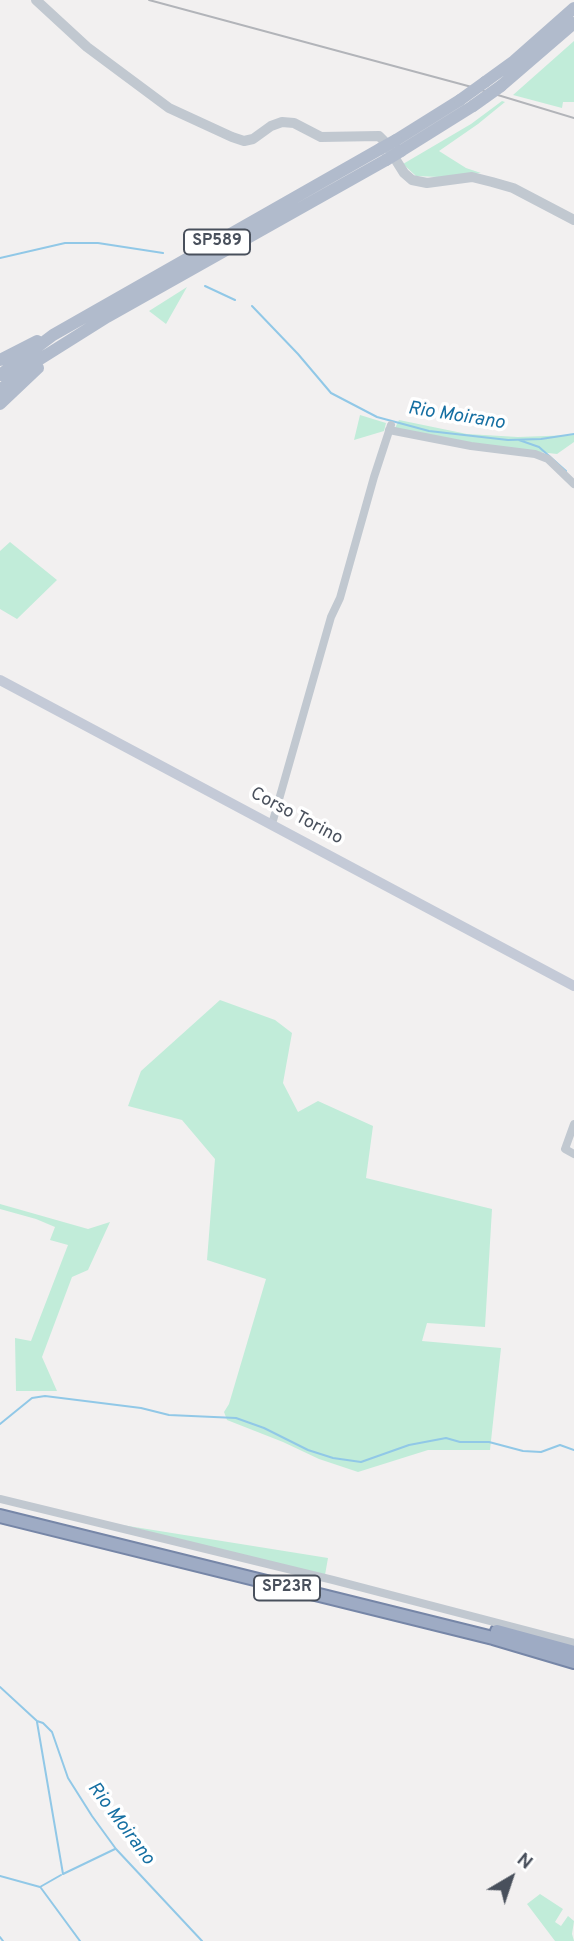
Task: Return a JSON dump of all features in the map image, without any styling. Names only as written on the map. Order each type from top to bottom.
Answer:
[{"type":"highway","name":"SP23R","points":[[0,1508],[493,1629],[574,1653]]},
{"type":"highway","name":"SP23R","points":[[0,1516],[493,1638],[574,1662]]},
{"type":"main road","name":"SP589","points":[[399,146],[514,61],[574,8]]},
{"type":"main road","name":"SP589","points":[[0,375],[53,335],[473,106],[501,86],[574,23]]},
{"type":"main road","name":"SP589","points":[[0,390],[29,366],[66,342],[383,155]]},
{"type":"main road","points":[[0,360],[26,344],[53,335]]},
{"type":"main road","points":[[0,404],[66,342]]},
{"type":"main road","name":"Corso Torino","points":[[0,680],[574,986]]},
{"type":"street","points":[[36,0],[87,47],[169,107],[232,137],[244,141],[253,139],[271,126],[282,122],[294,123],[321,137],[379,136],[404,173],[412,180],[427,183],[472,177],[513,188],[574,220]]},
{"type":"street","points":[[272,824],[331,617],[340,598],[390,427],[471,446],[535,454],[548,459],[574,484]]},
{"type":"street","points":[[574,1124],[565,1149],[574,1154]]},
{"type":"street","points":[[0,1499],[333,1580],[574,1643]]},
{"type":"green space","points":[[574,41],[574,102],[563,102],[562,108],[513,95]]},
{"type":"green space","points":[[502,101],[505,102],[439,151],[466,168],[481,173],[416,176],[403,164],[471,124]]},
{"type":"green space","points":[[187,287],[166,324],[149,311]]},
{"type":"green space","points":[[360,415],[386,423],[384,431],[354,440]]},
{"type":"green space","points":[[399,420],[467,434],[518,437],[574,435],[574,442],[557,454],[485,446],[395,428]]},
{"type":"green space","points":[[10,542],[57,580],[17,619],[0,609],[0,551]]},
{"type":"green space","points":[[220,1000],[275,1020],[292,1033],[283,1083],[298,1112],[318,1101],[373,1126],[366,1178],[492,1209],[485,1327],[427,1323],[422,1341],[501,1348],[490,1450],[428,1450],[358,1472],[319,1459],[227,1420],[224,1412],[229,1404],[266,1279],[207,1260],[215,1159],[182,1120],[128,1106],[141,1071]]},
{"type":"green space","points":[[0,1204],[88,1229],[110,1222],[88,1270],[72,1277],[42,1357],[57,1391],[16,1391],[15,1338],[31,1341],[68,1245],[50,1240],[55,1227],[0,1209]]},
{"type":"green space","points":[[122,1525],[328,1558],[325,1575]]},
{"type":"green space","points":[[540,1894],[563,1909],[555,1922],[561,1926],[568,1916],[574,1921],[574,1941],[555,1941],[527,1904]]},
{"type":"waterway","name":"Rio Moirano","points":[[0,258],[65,243],[98,243],[163,253]]},
{"type":"waterway","name":"Rio Moirano","points":[[205,286],[235,300]]},
{"type":"waterway","name":"Rio Moirano","points":[[252,306],[331,393],[377,417],[429,431],[508,440],[574,434]]},
{"type":"waterway","points":[[519,440],[539,447],[566,471]]},
{"type":"waterway","points":[[0,1424],[32,1398],[45,1396],[141,1408],[169,1415],[236,1418],[264,1428],[308,1450],[333,1458],[361,1462],[409,1445],[446,1438],[460,1442],[489,1442],[523,1451],[541,1452],[560,1445],[574,1450]]},
{"type":"waterway","name":"Rio Moirano","points":[[0,1687],[52,1732],[68,1778],[92,1816],[116,1849],[202,1941]]},
{"type":"waterway","points":[[37,1722],[63,1874],[115,1849]]},
{"type":"waterway","points":[[0,1876],[40,1887],[61,1875]]},
{"type":"waterway","points":[[41,1888],[80,1941]]},
{"type":"waterway","points":[[0,1937],[3,1941]]},
{"type":"railway","points":[[149,0],[468,86],[574,118]]}]
